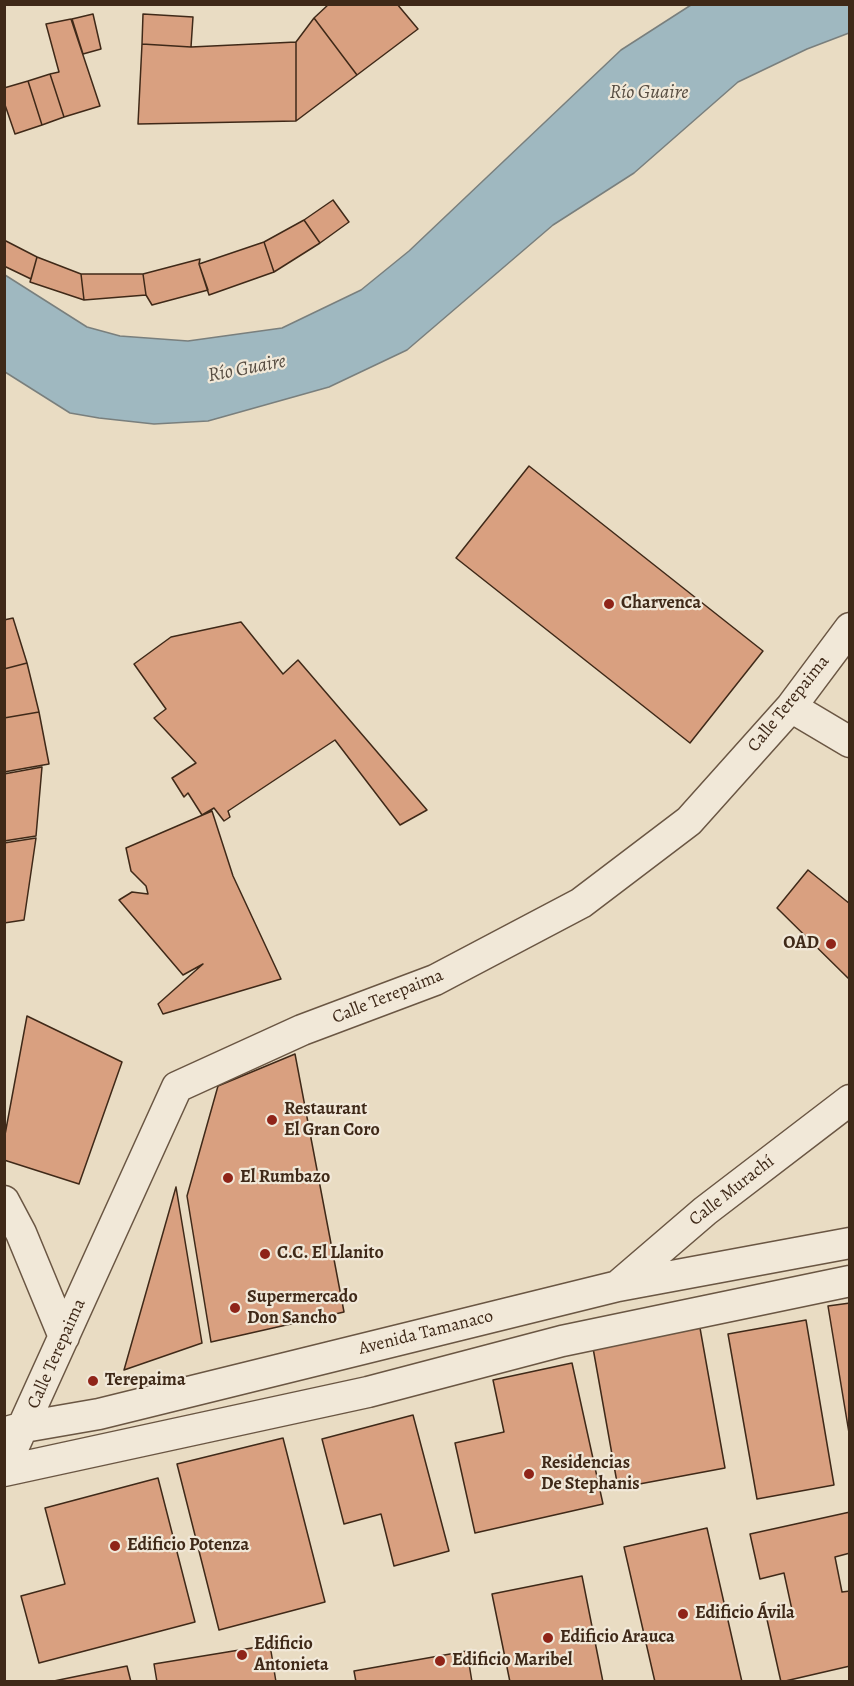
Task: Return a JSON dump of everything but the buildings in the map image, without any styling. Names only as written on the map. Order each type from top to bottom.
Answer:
[{"type":"street","name":"Calle Terepaima","points":[[4,1469],[14,1430],[64,1337],[177,1087],[302,1030],[435,980],[581,903],[689,821],[790,707],[849,628]]},
{"type":"street","points":[[790,707],[849,742]]},
{"type":"street","name":"Calle Murachí","points":[[618,1286],[705,1211],[849,1100]]},
{"type":"street","points":[[4,1201],[21,1233],[64,1337]]},
{"type":"street","name":"Avenida Tamanaco","points":[[14,1430],[99,1414],[618,1286],[849,1243]]},
{"type":"street","points":[[4,1469],[368,1392],[562,1341],[849,1281]]},
{"type":"water","name":"Río Guaire","points":[[691,5],[849,5],[849,33],[807,49],[738,82],[634,173],[553,225],[407,350],[329,387],[208,421],[154,424],[70,413],[5,372],[5,275],[87,327],[120,336],[188,341],[282,328],[361,290],[409,251],[621,50]]},
{"type":"place","name":"Charvenca","points":[[609,604]]},
{"type":"place","name":"OAD","points":[[831,944]]},
{"type":"place","name":"Restaurant El Gran Coro","points":[[272,1120]]},
{"type":"place","name":"El Rumbazo","points":[[228,1178]]},
{"type":"place","name":"C.C. El Llanito","points":[[265,1254]]},
{"type":"place","name":"Supermercado Don Sancho","points":[[235,1308]]},
{"type":"place","name":"Terepaima","points":[[93,1381]]},
{"type":"place","name":"Residencias De Stephanis","points":[[529,1474]]},
{"type":"place","name":"Edificio Potenza","points":[[115,1546]]},
{"type":"place","name":"Edificio Ávila","points":[[683,1614]]},
{"type":"place","name":"Edificio Arauca","points":[[548,1638]]},
{"type":"place","name":"Edificio Antonieta","points":[[242,1655]]},
{"type":"place","name":"Edificio Maribel","points":[[440,1661]]}]
